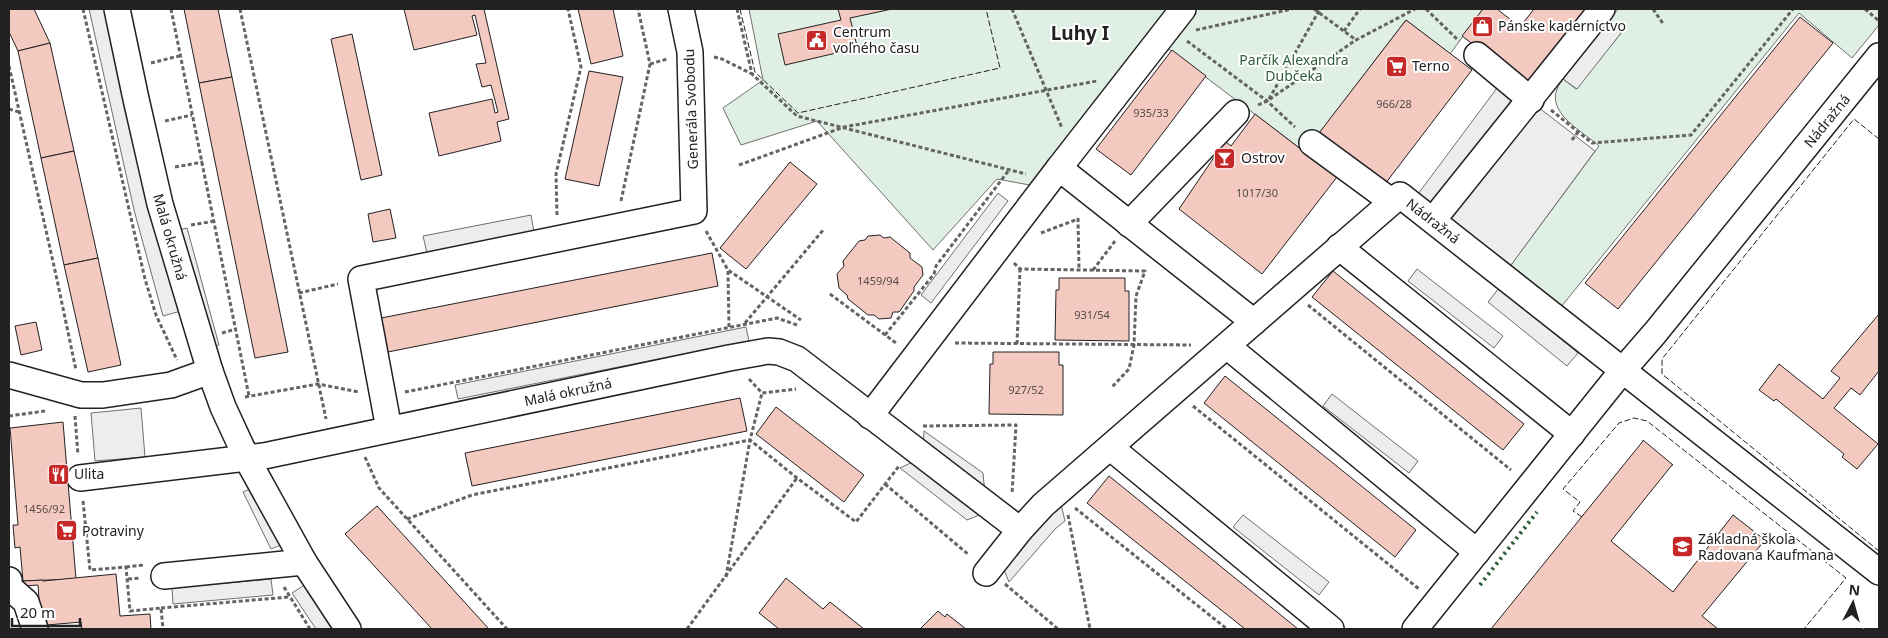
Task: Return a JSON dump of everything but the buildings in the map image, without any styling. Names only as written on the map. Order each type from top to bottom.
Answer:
[{"type":"street","name":"Malá okružná","points":[[117,9],[160,204],[210,371],[223,406],[247,459],[304,562],[348,629]]},
{"type":"street","name":"Generála Svobodu","points":[[680,9],[690,52],[694,211]]},
{"type":"street","points":[[1433,220],[1602,9]]},
{"type":"street","points":[[870,416],[1133,74],[1185,20]]},
{"type":"street","points":[[1477,55],[1532,98]]},
{"type":"street","name":"Nádražná","points":[[1415,629],[1879,56]]},
{"type":"street","points":[[1129,224],[1236,113]]},
{"type":"street","points":[[1312,143],[1391,201]]},
{"type":"street","points":[[1060,167],[1254,322]]},
{"type":"street","name":"Nádražná","points":[[982,567],[1043,506],[1061,496],[1175,391],[1400,195],[1622,371]]},
{"type":"street","points":[[389,429],[361,279],[694,211]]},
{"type":"street","points":[[1339,247],[1572,434]]},
{"type":"street","points":[[1227,346],[1477,552]]},
{"type":"street","name":"Malá okružná","points":[[247,459],[729,358],[768,351],[780,352],[797,360],[870,416],[916,437],[1020,530]]},
{"type":"street","points":[[9,376],[81,395],[103,395],[171,384],[210,371]]},
{"type":"street","points":[[1622,371],[1879,572]]},
{"type":"street","points":[[1111,448],[1331,629]]},
{"type":"street","points":[[80,478],[247,459]]},
{"type":"street","points":[[164,576],[304,562]]},
{"type":"street","points":[[9,580],[10,587],[26,602],[35,629]]},
{"type":"path","points":[[83,9],[148,288],[156,315],[187,379]]},
{"type":"path","points":[[170,9],[203,162],[249,396]]},
{"type":"path","points":[[240,9],[331,441]]},
{"type":"path","points":[[558,239],[556,174],[581,67],[568,9]]},
{"type":"path","points":[[616,227],[650,64],[638,9]]},
{"type":"path","points":[[737,9],[752,74]]},
{"type":"path","points":[[690,52],[722,59],[752,74],[797,116],[1009,170],[1060,167],[1046,91],[1012,9]]},
{"type":"path","points":[[1185,20],[1292,9]]},
{"type":"path","points":[[1314,9],[1319,10],[1356,40]]},
{"type":"path","points":[[1344,31],[1360,9]]},
{"type":"path","points":[[1267,101],[1356,40],[1414,9]]},
{"type":"path","points":[[1426,9],[1448,32],[1477,55]]},
{"type":"path","points":[[1653,9],[1664,25]]},
{"type":"path","points":[[1532,98],[1592,143],[1598,144],[1691,134],[1793,9]]},
{"type":"path","points":[[1865,9],[1879,20]]},
{"type":"path","points":[[1267,101],[1319,10]]},
{"type":"path","points":[[1186,40],[1267,101],[1312,143]]},
{"type":"path","points":[[143,65],[179,56]]},
{"type":"path","points":[[9,66],[81,395],[75,407],[80,478],[90,570],[126,567],[130,610],[289,597]]},
{"type":"path","points":[[739,165],[844,127],[1133,74]]},
{"type":"path","points":[[9,109],[20,112]]},
{"type":"path","points":[[157,122],[192,115]]},
{"type":"path","points":[[1572,140],[1578,132]]},
{"type":"path","points":[[167,168],[203,162]]},
{"type":"path","points":[[885,334],[934,274],[936,266],[1009,170]]},
{"type":"path","points":[[1079,184],[1079,270]]},
{"type":"path","points":[[694,211],[728,270],[801,320]]},
{"type":"path","points":[[190,225],[215,221]]},
{"type":"path","points":[[1092,270],[1129,224]]},
{"type":"path","points":[[745,324],[824,229]]},
{"type":"path","points":[[999,248],[1020,269],[1145,271],[1136,296],[1134,345],[1129,369],[1112,387]]},
{"type":"path","points":[[1017,344],[1020,269]]},
{"type":"path","points":[[728,270],[729,327]]},
{"type":"path","points":[[299,293],[361,279]]},
{"type":"path","points":[[1290,290],[1511,470]]},
{"type":"path","points":[[830,294],[885,334],[922,350],[1017,344],[1227,346]]},
{"type":"path","points":[[243,398],[318,384],[383,396],[777,318],[797,325]]},
{"type":"path","points":[[219,333],[236,329]]},
{"type":"path","points":[[729,358],[762,393]]},
{"type":"path","points":[[762,393],[829,384]]},
{"type":"path","points":[[1175,391],[1426,594]]},
{"type":"path","points":[[726,577],[750,440],[762,393]]},
{"type":"path","points":[[9,416],[46,411]]},
{"type":"path","points":[[750,440],[856,522],[916,437],[1016,425],[1012,498]]},
{"type":"path","points":[[356,436],[379,488],[507,629]]},
{"type":"path","points":[[408,520],[472,495],[750,440]]},
{"type":"path","points":[[687,629],[797,478]]},
{"type":"path","points":[[884,484],[1058,629]]},
{"type":"path","points":[[1061,496],[1090,629]]},
{"type":"path","points":[[1061,496],[1227,629]]},
{"type":"path","points":[[161,608],[163,629]]},
{"type":"green space","points":[[749,9],[1168,9],[1035,186],[997,179],[933,250],[817,121],[741,145],[723,108],[763,80]]},
{"type":"green space","name":"Parčík Alexandra Dubčeka","points":[[1190,9],[1483,9],[1450,54],[1406,20],[1305,152],[1163,45]]},
{"type":"green space","points":[[1618,9],[1879,9],[1879,25],[1852,58],[1799,13],[1561,307],[1511,265],[1599,146],[1569,122],[1557,106],[1555,98],[1557,88],[1563,79],[1576,89],[1621,33],[1608,22]]},
{"type":"shaded area","points":[[89,9],[106,9],[181,311],[163,316],[134,210]]},
{"type":"shaded area","points":[[1608,22],[1621,33],[1577,89],[1563,79]]},
{"type":"shaded area","points":[[1503,80],[1595,151],[1511,265],[1418,194]]},
{"type":"shaded area","points":[[998,193],[1008,201],[931,303],[921,295]]},
{"type":"shaded area","points":[[531,215],[534,232],[427,253],[423,236]]},
{"type":"shaded area","points":[[187,228],[219,345],[212,347],[178,230]]},
{"type":"shaded area","points":[[1417,269],[1503,336],[1494,348],[1408,281]]},
{"type":"shaded area","points":[[1499,288],[1578,353],[1567,366],[1488,302]]},
{"type":"shaded area","points":[[746,327],[749,341],[458,399],[455,385]]},
{"type":"shaded area","points":[[1332,394],[1418,461],[1409,473],[1323,406]]},
{"type":"shaded area","points":[[141,408],[145,457],[95,461],[91,413]]},
{"type":"shaded area","points":[[924,431],[983,473],[985,494],[923,449]]},
{"type":"shaded area","points":[[919,459],[987,512],[967,520],[900,468]]},
{"type":"shaded area","points":[[252,488],[281,545],[271,549],[243,492]]},
{"type":"shaded area","points":[[1060,500],[1065,521],[1055,529],[1009,582],[1002,565]]},
{"type":"shaded area","points":[[1243,515],[1329,582],[1319,595],[1233,527]]},
{"type":"shaded area","points":[[271,579],[273,595],[173,604],[172,588]]},
{"type":"shaded area","points":[[306,584],[337,629],[316,629],[292,593]]},
{"type":"hedge","points":[[1480,585],[1537,512]]},
{"type":"fence","points":[[740,9],[755,72],[798,113],[1000,68],[986,9]]},
{"type":"fence","points":[[1879,139],[1854,119],[1662,359],[1662,374],[1879,551]]},
{"type":"fence","points":[[1582,517],[1573,511],[1580,502],[1563,489],[1619,423],[1634,418],[1647,421],[1846,578],[1804,629]]},
{"type":"place","name":"Pánske kaderníctvo","points":[[1482,26]]},
{"type":"place","name":"Centrum voľného času","points":[[817,40]]},
{"type":"place","name":"Terno","points":[[1396,66]]},
{"type":"place","name":"Ostrov","points":[[1225,158]]},
{"type":"place","name":"Ulita","points":[[58,474]]},
{"type":"place","name":"Potraviny","points":[[66,531]]},
{"type":"place","name":"Základná škola Radovana Kaufmana","points":[[1682,547]]},
{"type":"district","name":"Luhy I","points":[[1080,33]]}]
